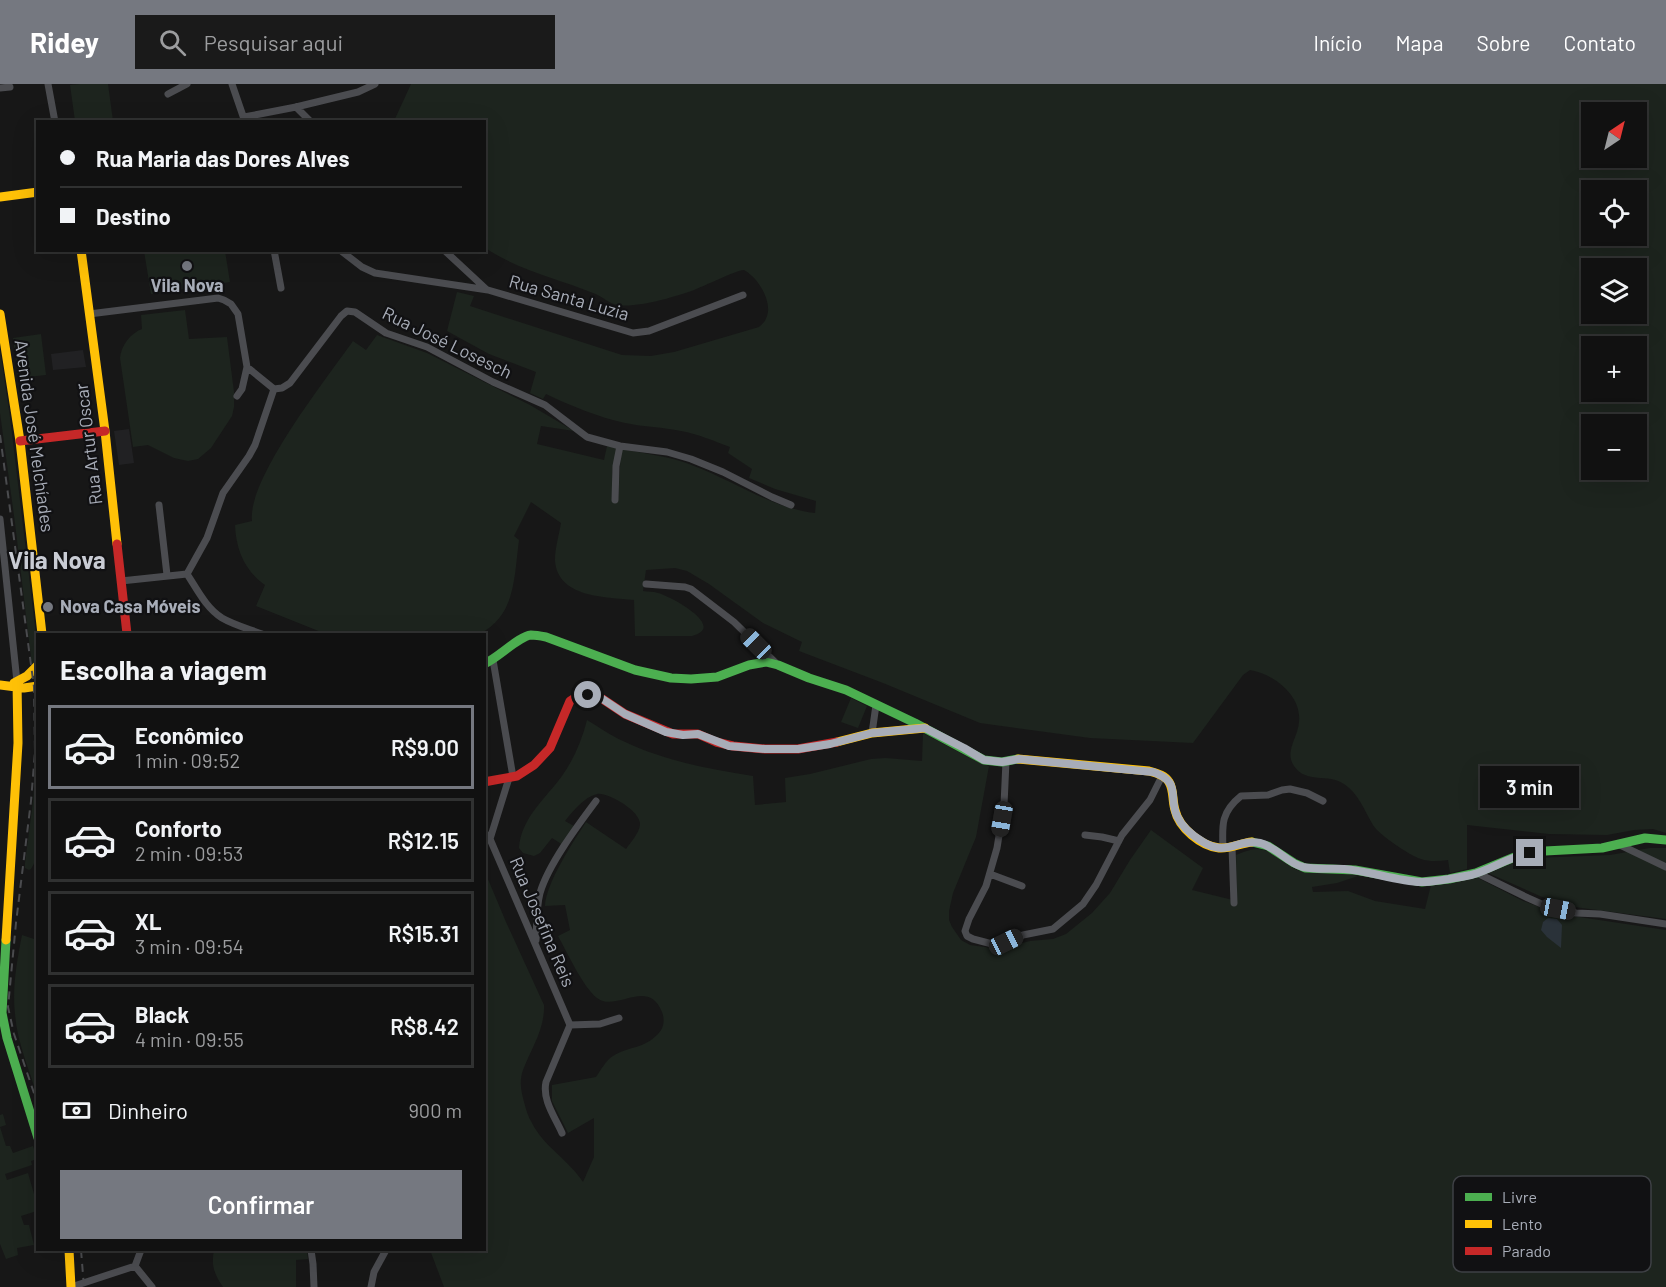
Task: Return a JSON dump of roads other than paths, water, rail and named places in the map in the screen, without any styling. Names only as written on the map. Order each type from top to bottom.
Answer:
[{"type":"street","points":[[48,84],[55,120]]},
{"type":"street","points":[[168,94],[187,84]]},
{"type":"street","points":[[232,84],[244,119],[358,92],[375,84]]},
{"type":"street","points":[[0,88],[10,87]]},
{"type":"street","points":[[296,107],[309,120]]},
{"type":"street","points":[[0,197],[36,192]]},
{"type":"street","name":"Rua Artur Oscar","points":[[81,252],[105,431],[127,633]]},
{"type":"street","points":[[274,252],[281,288]]},
{"type":"street","name":"Rua Santa Luzia","points":[[343,252],[362,267],[375,273],[488,290],[637,333],[649,331],[743,295]]},
{"type":"street","points":[[446,252],[488,290]]},
{"type":"street","points":[[89,314],[221,298],[231,304],[238,314],[247,367],[242,389],[237,396]]},
{"type":"street","name":"Rua José Losesch","points":[[274,389],[282,388],[290,383],[341,316],[350,311],[386,333],[428,347],[493,382],[545,405],[587,437],[620,446],[667,452],[691,459],[791,505]]},
{"type":"street","name":"Avenida José Melchíades","points":[[0,314],[20,441],[42,633]]},
{"type":"street","points":[[186,574],[207,538],[223,493],[255,445],[274,389],[247,367]]},
{"type":"street","points":[[20,441],[105,431]]},
{"type":"street","points":[[615,500],[616,466],[620,446]]},
{"type":"street","points":[[159,505],[167,575]]},
{"type":"street","points":[[0,519],[2,568],[17,685],[18,743],[2,1013],[12,1055],[36,1132]]},
{"type":"street","points":[[121,581],[186,574]]},
{"type":"street","points":[[186,574],[215,612],[224,619],[259,633]]},
{"type":"street","points":[[646,584],[685,586],[691,589],[734,622],[778,665]]},
{"type":"street","points":[[490,839],[511,778],[489,662],[524,637],[536,635],[635,670],[671,678],[717,677],[757,662],[778,665],[846,690],[925,728],[984,760],[1019,759],[1149,771],[1162,776],[1172,786],[1176,813],[1184,826],[1204,843],[1228,848],[1256,842],[1270,846],[1304,867],[1350,870],[1415,881],[1428,881],[1473,874],[1519,855],[1618,844],[1646,837],[1666,840]]},
{"type":"street","points":[[17,685],[36,667]]},
{"type":"street","points":[[4,685],[29,688],[36,686]]},
{"type":"street","points":[[486,782],[511,778],[525,772],[544,756],[557,734],[570,702],[578,696],[588,695],[601,698],[625,714],[673,734],[698,734],[733,746],[765,749],[798,749],[830,744],[872,733],[925,728]]},
{"type":"street","points":[[872,733],[876,705]]},
{"type":"street","points":[[1006,761],[1000,834],[990,874],[965,933],[973,939],[1000,945],[1023,934],[1053,929],[1083,904],[1096,885],[1119,841],[1150,800],[1162,776]]},
{"type":"street","points":[[1234,903],[1228,848],[1222,820],[1228,809],[1241,796],[1268,795],[1290,789],[1307,793],[1323,801]]},
{"type":"street","points":[[536,942],[541,891],[564,848],[596,801]]},
{"type":"street","name":"Rua Josefina Reis","points":[[486,834],[536,942],[570,1025]]},
{"type":"street","points":[[1085,835],[1119,841]]},
{"type":"street","points":[[1618,844],[1666,867]]},
{"type":"street","points":[[990,874],[1022,886]]},
{"type":"street","points":[[1473,874],[1546,906],[1576,913],[1600,914],[1666,924]]},
{"type":"street","points":[[562,1133],[545,1091],[546,1082],[570,1025],[600,1024],[619,1018]]},
{"type":"street","points":[[69,1251],[71,1287],[86,1285],[135,1266],[141,1251]]},
{"type":"street","points":[[311,1251],[314,1287]]},
{"type":"street","points":[[372,1287],[374,1272],[385,1251]]},
{"type":"street","points":[[135,1266],[152,1287]]},
{"type":"railway","points":[[0,435],[34,687],[35,752],[8,1007],[14,1034],[36,1099]]},
{"type":"railway","points":[[81,1251],[84,1287]]},
{"type":"place","name":"Vila Nova","points":[[187,266]]},
{"type":"place","name":"Nova Casa Móveis","points":[[48,607]]},
{"type":"district","name":"Vila Nova","points":[[57,561]]}]
